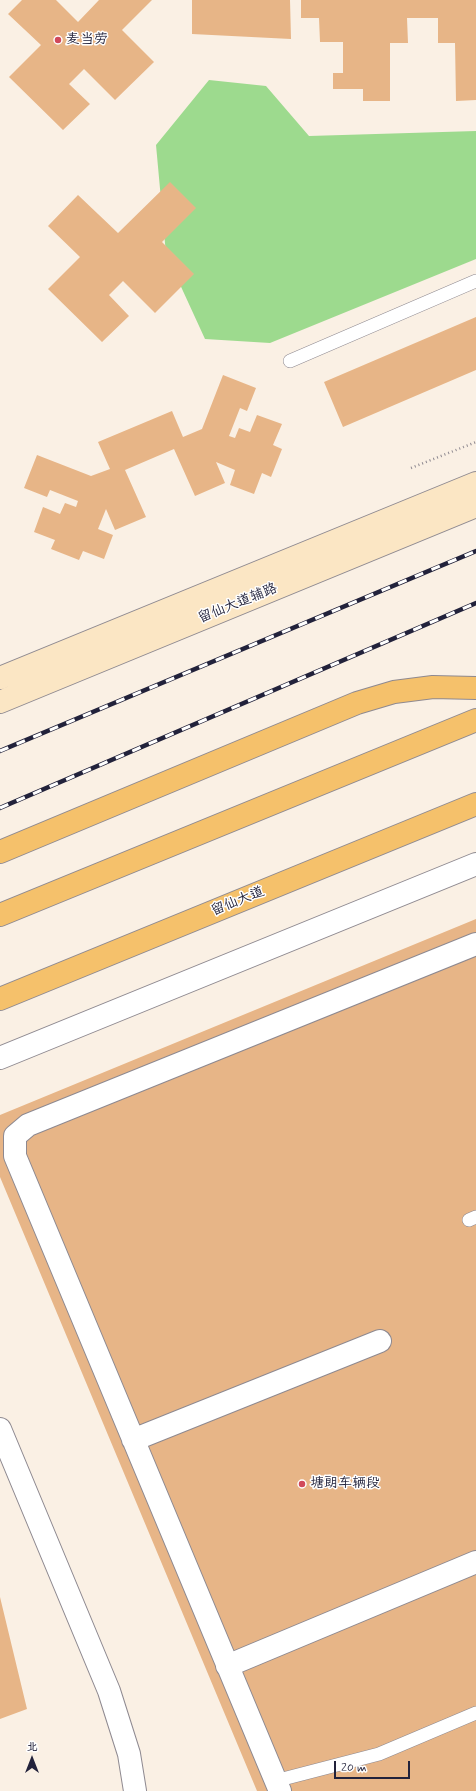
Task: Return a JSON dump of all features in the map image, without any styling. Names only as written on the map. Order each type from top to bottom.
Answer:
[{"type":"main road","name":"留仙大道辅路","points":[[0,678],[476,483]]},
{"type":"main road","name":"留仙大道辅路","points":[[0,702],[476,506]]},
{"type":"main road","points":[[0,852],[357,703],[394,692],[433,687],[476,688]]},
{"type":"main road","points":[[0,915],[476,720]]},
{"type":"main road","name":"留仙大道","points":[[0,1000],[476,804]]},
{"type":"street","points":[[0,1058],[476,864]]},
{"type":"street","points":[[278,1786],[15,1156],[15,1136],[28,1125],[476,944]]},
{"type":"street","points":[[133,1440],[380,1341]]},
{"type":"street","points":[[0,1429],[109,1691],[129,1754],[135,1791]]},
{"type":"street","points":[[227,1666],[476,1562]]},
{"type":"lane","points":[[290,361],[476,281]]},
{"type":"lane","points":[[278,1786],[379,1754],[476,1713]]},
{"type":"path","points":[[411,468],[476,442]]},
{"type":"green space","points":[[209,80],[266,86],[309,136],[476,131],[476,259],[270,343],[205,339],[166,254],[156,145]]},
{"type":"building","points":[[22,0],[56,0],[78,22],[99,0],[152,0],[122,30],[154,62],[115,100],[84,69],[69,84],[90,104],[63,130],[9,77],[41,45],[8,14]]},
{"type":"building","points":[[192,0],[290,0],[291,39],[192,34]]},
{"type":"building","points":[[301,0],[476,0],[476,100],[456,101],[455,43],[438,43],[438,18],[407,18],[408,43],[390,43],[390,101],[363,101],[363,89],[333,89],[333,73],[343,73],[343,42],[320,42],[319,18],[301,18]]},
{"type":"building","points":[[170,182],[196,208],[162,242],[194,274],[155,313],[123,281],[109,295],[129,316],[102,342],[48,289],[80,257],[48,226],[78,195],[118,233]]},
{"type":"building","points":[[476,317],[476,370],[343,427],[324,382]]},
{"type":"building","points":[[223,375],[256,388],[247,411],[240,408],[229,436],[235,438],[239,428],[250,432],[257,415],[282,424],[273,445],[282,449],[271,477],[262,473],[254,494],[230,485],[235,470],[216,462],[225,483],[195,496],[174,449],[125,470],[146,517],[115,530],[106,509],[98,529],[113,535],[104,559],[83,551],[79,560],[51,549],[55,540],[34,532],[43,507],[60,514],[65,503],[76,507],[78,501],[50,490],[47,497],[24,488],[37,455],[91,476],[110,469],[98,442],[172,411],[183,437],[202,429]]},
{"type":"building","name":"塘朗车辆段","points":[[476,919],[476,1791],[257,1791],[0,1177],[0,1115]]},
{"type":"building","points":[[0,1597],[27,1709],[0,1719]]},
{"type":"railway","points":[[0,751],[476,551]]},
{"type":"railway","points":[[0,808],[476,603]]},
{"type":"place","name":"麦当劳","points":[[58,40]]},
{"type":"place","name":"塘朗车辆段","points":[[302,1484]]}]
